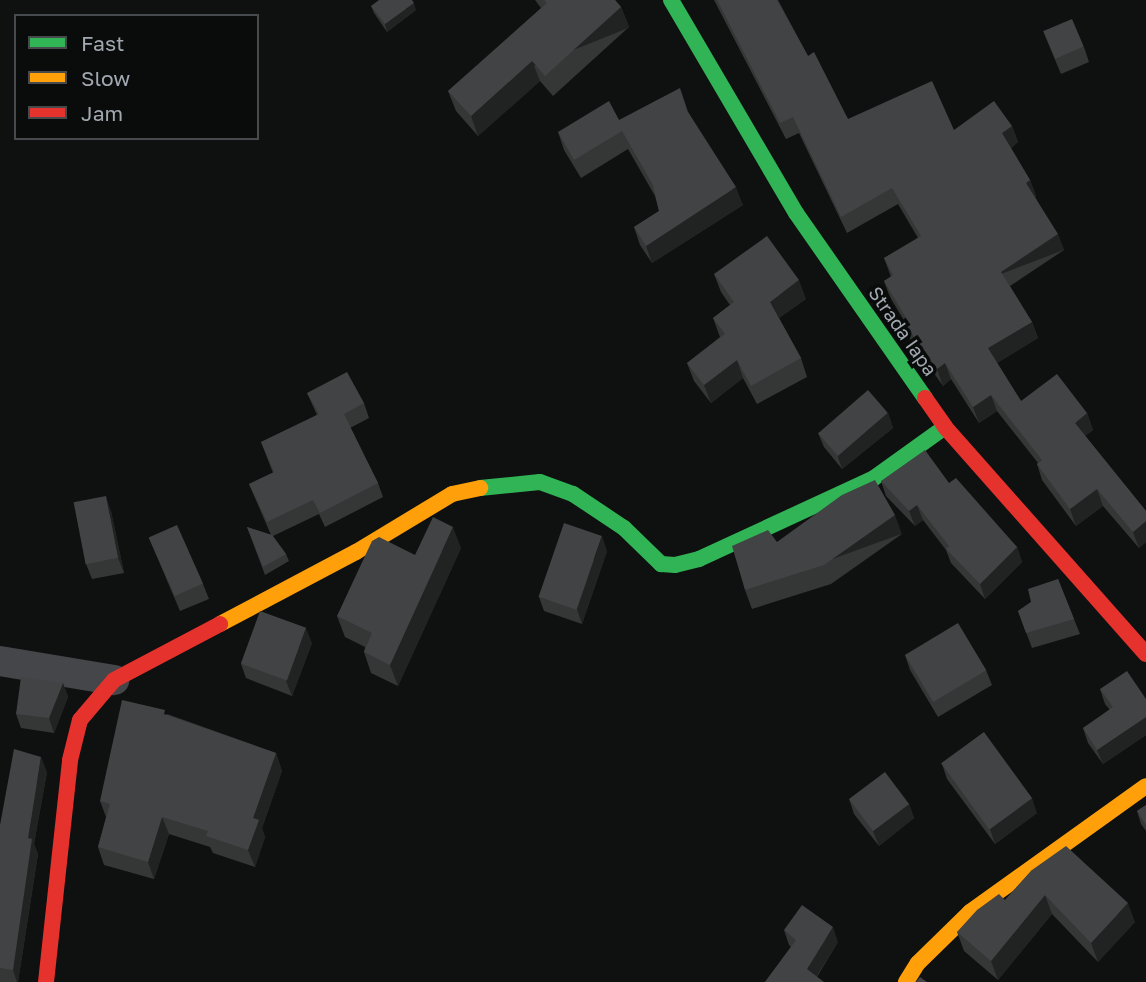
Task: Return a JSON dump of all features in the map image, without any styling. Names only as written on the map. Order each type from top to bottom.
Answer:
[{"type":"street","name":"Strada Iapa","points":[[671,0],[796,213],[944,428],[1146,654]]},
{"type":"street","points":[[46,982],[70,760],[80,720],[114,680],[345,558],[452,494],[505,482],[540,482],[573,494],[624,528],[661,564],[675,565],[699,559],[874,478],[944,428]]},
{"type":"street","points":[[0,661],[114,680]]},
{"type":"street","points":[[906,982],[918,963],[970,912],[1146,786]]},
{"type":"building","points":[[379,0],[412,0],[414,3],[385,24],[371,6]]},
{"type":"building","points":[[544,0],[615,0],[621,7],[545,76],[532,61],[471,116],[448,91],[547,3]]},
{"type":"building","points":[[717,0],[777,0],[808,56],[814,52],[848,119],[932,81],[954,130],[994,101],[1012,126],[1002,133],[1030,180],[1026,183],[1058,234],[1001,272],[1032,322],[988,348],[1021,401],[1057,374],[1087,413],[1075,423],[1146,511],[1146,521],[1133,532],[1097,489],[1070,509],[1037,464],[1042,460],[991,395],[973,407],[945,363],[937,369],[904,323],[908,321],[884,281],[893,275],[884,258],[921,236],[892,188],[841,217],[793,117],[780,123]]},
{"type":"building","points":[[1072,19],[1084,47],[1055,59],[1043,31]]},
{"type":"building","points":[[680,88],[688,112],[736,187],[646,246],[634,227],[659,211],[653,185],[622,131],[574,160],[558,132],[609,101],[619,120]]},
{"type":"building","points":[[767,236],[799,280],[770,302],[801,358],[751,386],[737,360],[704,385],[687,363],[725,334],[713,318],[734,302],[714,274]]},
{"type":"building","points":[[347,372],[364,403],[344,414],[378,483],[320,513],[313,500],[267,522],[249,484],[274,472],[261,442],[319,414],[307,393]]},
{"type":"building","points":[[868,390],[888,413],[838,456],[818,433]]},
{"type":"building","points":[[925,450],[949,483],[956,478],[1017,547],[980,584],[946,549],[949,546],[917,505],[909,511],[881,481]]},
{"type":"building","points":[[875,480],[895,515],[824,565],[745,590],[732,546],[768,530],[777,542],[842,495]]},
{"type":"building","points":[[106,496],[118,558],[86,564],[74,502]]},
{"type":"building","points":[[433,517],[453,527],[390,665],[364,652],[372,633],[337,616],[372,541],[379,537],[415,555]]},
{"type":"building","points":[[564,523],[602,536],[576,610],[539,597]]},
{"type":"building","points":[[177,525],[203,583],[175,596],[149,538]]},
{"type":"building","points":[[247,527],[272,535],[286,554],[263,567]]},
{"type":"building","points":[[1058,579],[1074,619],[1026,633],[1018,611],[1031,602],[1028,589]]},
{"type":"building","points":[[260,611],[306,628],[287,680],[241,664]]},
{"type":"building","points":[[958,623],[986,670],[933,702],[905,655]]},
{"type":"building","points":[[1127,671],[1146,699],[1146,717],[1097,750],[1083,728],[1113,707],[1100,689]]},
{"type":"building","points":[[21,677],[63,683],[49,718],[16,714]]},
{"type":"building","points":[[122,700],[165,710],[164,714],[276,753],[253,818],[259,820],[248,850],[206,836],[208,831],[162,817],[148,862],[98,847],[110,804],[100,801]]},
{"type":"building","points":[[984,732],[1032,798],[989,829],[941,763]]},
{"type":"building","points":[[14,749],[41,757],[28,838],[32,839],[13,970],[0,968],[0,825]]},
{"type":"building","points":[[885,772],[909,804],[873,831],[849,799]]},
{"type":"building","points":[[1146,805],[1146,825],[1137,811]]},
{"type":"building","points":[[1066,846],[1128,903],[1091,943],[1045,895],[991,961],[957,932],[977,910],[999,894],[1005,900],[1032,870]]},
{"type":"building","points":[[802,905],[833,927],[807,969],[824,982],[765,982],[796,940],[784,930]]},
{"type":"traffic: fast","points":[[671,0],[796,213],[925,398]]},
{"type":"traffic: fast","points":[[480,488],[540,482],[573,494],[624,528],[661,564],[675,565],[699,559],[874,478],[945,427]]},
{"type":"traffic: slow","points":[[220,624],[356,552],[452,494],[480,488]]},
{"type":"traffic: slow","points":[[906,982],[918,963],[970,912],[1146,786]]},
{"type":"traffic: jam","points":[[925,398],[945,427],[1146,654]]},
{"type":"traffic: jam","points":[[46,982],[70,760],[80,720],[114,680],[220,624]]}]
